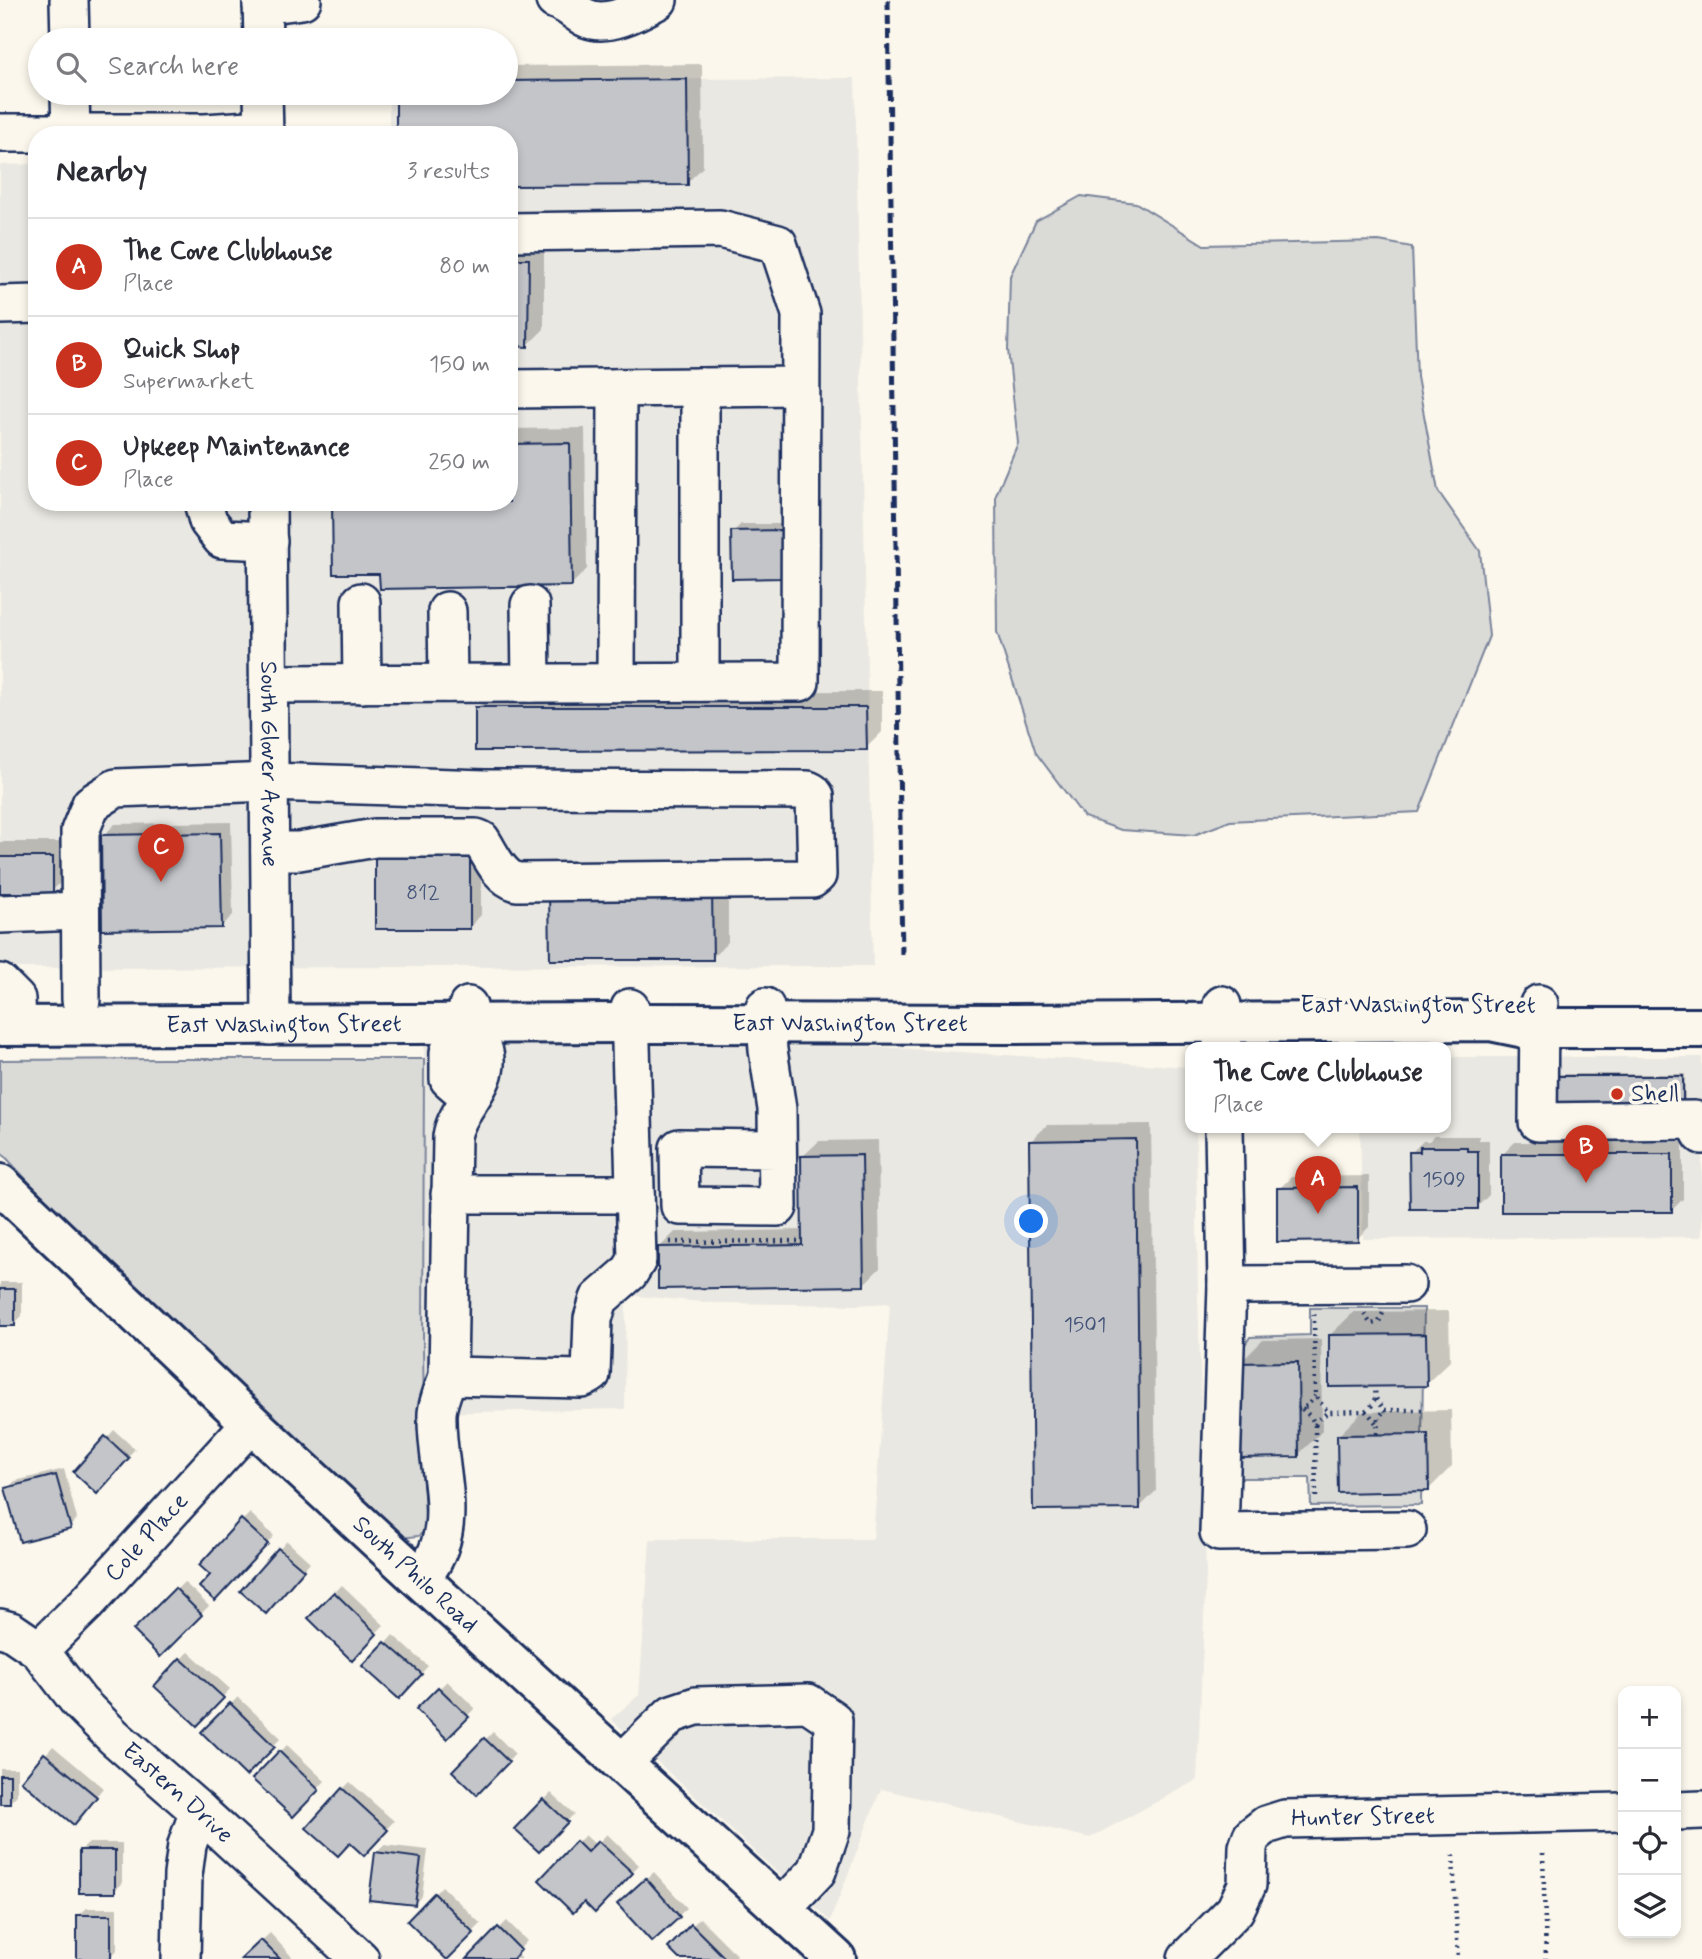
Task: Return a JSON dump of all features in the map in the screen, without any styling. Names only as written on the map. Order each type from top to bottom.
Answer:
[{"type":"main road","name":"East Washington Street","points":[[7,1007],[81,1000],[216,1001],[271,1015]]},
{"type":"main road","name":"East Washington Street","points":[[7,1007],[271,1015],[765,1016],[1222,1025],[1539,1016],[1702,1003]]},
{"type":"main road","name":"East Washington Street","points":[[1539,1016],[1702,1028]]},
{"type":"main road","name":"South Philo Road","points":[[0,1184],[251,1423],[836,1959]]},
{"type":"street","points":[[69,0],[70,28]]},
{"type":"street","points":[[262,15],[302,0]]},
{"type":"street","points":[[555,0],[564,2],[586,19],[608,21],[638,11],[658,0]]},
{"type":"street","points":[[70,105],[71,126]]},
{"type":"street","points":[[263,105],[264,126]]},
{"type":"street","points":[[0,133],[28,133]]},
{"type":"street","points":[[269,684],[800,682],[801,314],[778,244],[720,229],[518,232]]},
{"type":"street","points":[[0,305],[28,304]]},
{"type":"street","points":[[518,389],[800,386]]},
{"type":"street","points":[[700,387],[700,682]]},
{"type":"street","points":[[616,682],[617,388]]},
{"type":"street","points":[[205,511],[208,521],[222,538],[268,541]]},
{"type":"street","name":"South Glover Avenue","points":[[267,511],[271,1015]]},
{"type":"street","points":[[361,601],[362,684]]},
{"type":"street","points":[[530,605],[531,683]]},
{"type":"street","points":[[447,611],[448,683]]},
{"type":"street","points":[[81,1000],[80,831],[91,804],[116,788],[269,782],[485,789],[807,790],[815,796],[817,875],[812,879],[517,882],[504,875],[481,840],[476,838],[375,838],[299,850],[270,850]]},
{"type":"street","points":[[0,914],[80,911]]},
{"type":"street","points":[[420,1579],[433,1565],[443,1538],[445,1510],[437,1411],[448,1376],[453,1128],[484,1077],[485,1051],[467,1015]]},
{"type":"street","points":[[448,1376],[582,1379],[591,1374],[593,1319],[599,1300],[629,1273],[637,1260],[630,1016]]},
{"type":"street","points":[[765,1016],[777,1109],[777,1149]]},
{"type":"street","points":[[1539,1016],[1538,1122],[1694,1120],[1702,1135]]},
{"type":"street","points":[[1224,1133],[1227,1285],[1219,1532],[1407,1530]]},
{"type":"street","points":[[450,1194],[635,1194]]},
{"type":"street","points":[[1227,1285],[1406,1284]]},
{"type":"street","name":"Cole Place","points":[[39,1650],[86,1604],[251,1423]]},
{"type":"street","name":"Eastern Drive","points":[[0,1628],[11,1631],[39,1650],[79,1702],[114,1737],[360,1959]]},
{"type":"street","points":[[621,1763],[673,1714],[696,1706],[808,1703],[832,1720],[831,1830],[817,1871],[780,1909]]},
{"type":"street","points":[[1681,1811],[1702,1810]]},
{"type":"street","points":[[181,1959],[183,1875],[187,1845],[199,1811]]},
{"type":"street","name":"Hunter Street","points":[[1187,1958],[1235,1910],[1247,1885],[1248,1847],[1252,1836],[1266,1825],[1285,1819],[1618,1812]]},
{"type":"path","points":[[670,1242],[798,1241]]},
{"type":"path","points":[[1314,1285],[1315,1396],[1328,1412]]},
{"type":"path","points":[[1375,1387],[1376,1398],[1385,1410]]},
{"type":"path","points":[[1315,1396],[1300,1409],[1311,1417],[1315,1425],[1316,1531]]},
{"type":"path","points":[[1315,1425],[1328,1412],[1365,1411],[1376,1398]]},
{"type":"path","points":[[1377,1434],[1376,1423],[1385,1410],[1426,1410]]},
{"type":"path","points":[[1365,1411],[1376,1423]]},
{"type":"path","points":[[1543,1853],[1546,1959]]},
{"type":"path","points":[[1452,1855],[1458,1959]]},
{"type":"shaded area","points":[[855,78],[873,966],[0,968],[0,165],[28,164],[28,511],[518,511],[518,126],[389,126],[389,105],[518,105],[518,80]]},
{"type":"shaded area","points":[[1081,196],[1136,203],[1204,245],[1379,241],[1412,247],[1417,377],[1438,491],[1480,551],[1489,636],[1419,812],[1230,821],[1194,835],[1121,830],[1084,817],[1036,753],[997,632],[996,495],[1018,443],[1008,350],[1010,276],[1036,221]]},
{"type":"shaded area","points":[[424,1044],[882,1047],[1185,1067],[1185,1133],[1196,1133],[1206,1573],[1197,1780],[1090,1838],[881,1789],[830,1921],[611,1719],[639,1695],[650,1539],[873,1539],[890,1303],[713,1303],[626,1295],[625,1409],[424,1413]]},
{"type":"shaded area","points":[[1451,1057],[1702,1057],[1702,1237],[1363,1239],[1360,1133],[1451,1133]]},
{"type":"shaded area","points":[[424,1059],[424,1413],[431,1527],[418,1536],[401,1538],[233,1383],[37,1191],[0,1151],[0,1060]]},
{"type":"shaded area","points":[[1310,1308],[1424,1308],[1421,1505],[1311,1506],[1310,1478],[1233,1478],[1231,1366],[1250,1337],[1310,1335]]},
{"type":"building","points":[[687,79],[688,185],[518,186],[518,126],[396,126],[396,105],[518,105],[518,81]]},
{"type":"building","points":[[518,259],[529,259],[528,347],[518,346]]},
{"type":"building","points":[[570,443],[572,586],[380,589],[379,574],[333,574],[332,511],[518,511],[518,444]]},
{"type":"building","points":[[781,530],[782,578],[732,579],[731,531]]},
{"type":"building","points":[[475,707],[866,707],[867,750],[475,751]]},
{"type":"building","points":[[220,833],[222,928],[102,930],[101,835]]},
{"type":"building","points":[[0,857],[53,857],[53,893],[0,893]]},
{"type":"building","points":[[375,858],[470,858],[470,929],[375,929]]},
{"type":"building","points":[[549,890],[712,890],[713,960],[550,960]]},
{"type":"building","name":"Shell","points":[[1552,1076],[1683,1076],[1683,1112],[1552,1112]]},
{"type":"building","points":[[1136,1139],[1140,1509],[1033,1510],[1029,1141]]},
{"type":"building","points":[[1420,1147],[1467,1147],[1467,1151],[1478,1151],[1478,1209],[1410,1209],[1409,1152],[1420,1152]]},
{"type":"building","points":[[1501,1154],[1672,1154],[1672,1212],[1501,1212]]},
{"type":"building","points":[[862,1155],[864,1286],[658,1289],[658,1247],[802,1245],[801,1156]]},
{"type":"building","points":[[1358,1187],[1358,1241],[1277,1242],[1277,1188]]},
{"type":"building","points":[[0,1289],[15,1289],[15,1326],[0,1326]]},
{"type":"building","points":[[1426,1334],[1427,1386],[1329,1387],[1329,1335]]},
{"type":"building","points":[[1298,1362],[1299,1457],[1238,1458],[1237,1363]]},
{"type":"building","points":[[1428,1434],[1429,1491],[1338,1493],[1337,1435]]},
{"type":"building","points":[[105,1436],[129,1458],[97,1494],[73,1472]]},
{"type":"building","points":[[56,1475],[71,1529],[20,1542],[5,1488]]},
{"type":"building","points":[[241,1519],[268,1544],[215,1601],[199,1587],[210,1575],[199,1565]]},
{"type":"building","points":[[278,1548],[304,1570],[266,1614],[240,1591]]},
{"type":"building","points":[[175,1588],[202,1615],[160,1657],[133,1630]]},
{"type":"building","points":[[334,1592],[377,1634],[352,1661],[308,1618]]},
{"type":"building","points":[[385,1642],[422,1674],[399,1699],[362,1666]]},
{"type":"building","points":[[180,1658],[224,1698],[197,1726],[154,1686]]},
{"type":"building","points":[[438,1687],[469,1717],[447,1739],[416,1709]]},
{"type":"building","points":[[230,1703],[275,1747],[246,1776],[201,1732]]},
{"type":"building","points":[[484,1738],[509,1762],[477,1795],[452,1771]]},
{"type":"building","points":[[279,1751],[319,1790],[293,1817],[252,1779]]},
{"type":"building","points":[[44,1753],[97,1797],[74,1825],[21,1781]]},
{"type":"building","points":[[0,1775],[10,1775],[10,1804],[0,1804]]},
{"type":"building","points":[[342,1788],[388,1830],[364,1856],[350,1843],[338,1856],[306,1828]]},
{"type":"building","points":[[543,1799],[568,1822],[539,1852],[514,1829]]},
{"type":"building","points":[[576,1841],[587,1852],[598,1841],[633,1873],[595,1913],[584,1902],[573,1913],[539,1880]]},
{"type":"building","points":[[79,1850],[115,1850],[115,1893],[79,1893]]},
{"type":"building","points":[[375,1852],[421,1858],[415,1905],[369,1900]]},
{"type":"building","points":[[646,1878],[680,1917],[652,1942],[617,1904]]},
{"type":"building","points":[[434,1893],[474,1933],[448,1959],[407,1921]]},
{"type":"building","points":[[77,1915],[111,1915],[111,1959],[77,1959]]},
{"type":"building","points":[[691,1924],[726,1959],[679,1959],[668,1948]]},
{"type":"building","points":[[498,1927],[521,1950],[513,1959],[467,1959]]},
{"type":"building","points":[[261,1940],[280,1959],[241,1959]]},
{"type":"railway","points":[[888,0],[902,959]]},
{"type":"place","name":"Upkeep Maintenance","points":[[161,882]]},
{"type":"place","name":"Shell","points":[[1617,1094]]},
{"type":"place","name":"Quick Shop","points":[[1586,1183]]},
{"type":"place","name":"The Cove Clubhouse","points":[[1318,1214]]}]
